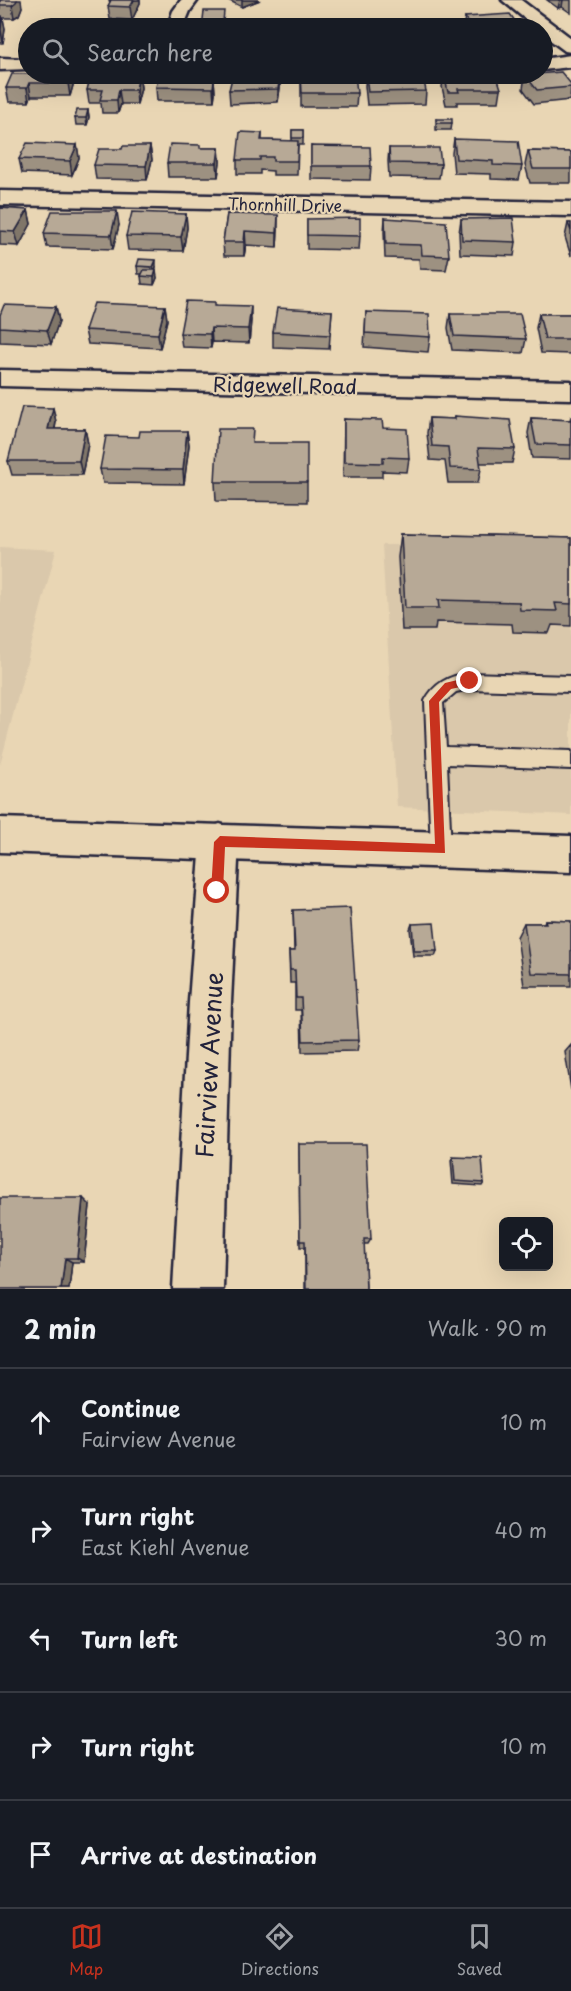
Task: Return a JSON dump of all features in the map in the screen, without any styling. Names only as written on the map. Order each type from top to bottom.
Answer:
[{"type":"street","points":[[179,18],[190,0]]},
{"type":"street","points":[[510,0],[533,18]]},
{"type":"street","points":[[553,33],[571,47]]},
{"type":"street","points":[[553,64],[571,61]]},
{"type":"street","points":[[0,64],[18,64]]},
{"type":"street","name":"Thornhill Drive","points":[[0,198],[571,209]]},
{"type":"street","name":"Ridgewell Road","points":[[0,378],[571,390]]},
{"type":"street","points":[[0,835],[571,854]]},
{"type":"street","name":"Fairview Avenue","points":[[198,1289],[209,1014],[220,842]]},
{"type":"lane","points":[[441,850],[434,701],[448,686],[470,681],[571,684]]},
{"type":"lane","points":[[436,755],[571,760]]},
{"type":"shaded area","points":[[571,544],[571,815],[397,807],[382,545]]},
{"type":"shaded area","points":[[0,547],[56,550],[0,765]]},
{"type":"building","points":[[0,0],[17,0],[12,5],[0,5]]},
{"type":"building","points":[[111,0],[134,0],[130,7],[108,6]]},
{"type":"building","points":[[204,11],[224,11],[223,18],[203,18]]},
{"type":"building","points":[[510,14],[513,18],[466,18]]},
{"type":"building","points":[[561,72],[571,87],[537,90],[532,84],[553,84],[553,73]]},
{"type":"building","points":[[12,74],[18,74],[18,84],[29,84],[27,88],[6,88]]},
{"type":"building","points":[[88,84],[137,84],[136,90],[119,90],[117,100],[100,100],[103,90],[87,90]]},
{"type":"building","points":[[157,84],[214,84],[213,88],[156,87]]},
{"type":"building","points":[[230,84],[279,84],[278,89],[229,90]]},
{"type":"building","points":[[302,84],[356,84],[357,93],[302,93]]},
{"type":"building","points":[[367,84],[425,84],[426,91],[368,92]]},
{"type":"building","points":[[446,84],[499,84],[501,89],[458,89],[459,92],[448,92]]},
{"type":"building","points":[[77,110],[88,110],[86,118],[75,118]]},
{"type":"building","points":[[436,119],[452,119],[452,123],[437,123]]},
{"type":"building","points":[[292,130],[303,130],[303,138],[292,138]]},
{"type":"building","points":[[240,132],[262,133],[261,140],[298,141],[297,161],[273,161],[273,157],[260,157],[260,160],[237,160]]},
{"type":"building","points":[[454,139],[518,141],[522,166],[493,165],[493,161],[456,159]]},
{"type":"building","points":[[27,143],[77,145],[70,161],[19,159]]},
{"type":"building","points":[[170,144],[219,148],[217,163],[167,163]]},
{"type":"building","points":[[123,146],[150,146],[146,166],[94,165],[99,149],[122,149]]},
{"type":"building","points":[[311,146],[370,147],[371,166],[311,166]]},
{"type":"building","points":[[389,148],[439,148],[441,164],[390,163]]},
{"type":"building","points":[[528,151],[571,152],[571,169],[533,169]]},
{"type":"building","points":[[0,208],[28,210],[15,232],[0,231]]},
{"type":"building","points":[[52,211],[117,211],[111,235],[44,233]]},
{"type":"building","points":[[132,212],[186,214],[181,237],[126,236]]},
{"type":"building","points":[[227,214],[278,215],[277,233],[245,231],[244,242],[223,242]]},
{"type":"building","points":[[360,218],[360,236],[307,235],[307,219]]},
{"type":"building","points":[[385,218],[446,222],[449,256],[422,255],[421,245],[386,244]]},
{"type":"building","points":[[513,218],[516,242],[462,240],[461,219]]},
{"type":"building","points":[[139,259],[156,260],[153,267],[137,266]]},
{"type":"building","points":[[144,270],[156,270],[154,277],[141,276]]},
{"type":"building","points":[[186,301],[251,306],[248,329],[211,328],[210,334],[180,333]]},
{"type":"building","points":[[94,303],[165,306],[158,334],[85,330]]},
{"type":"building","points":[[4,305],[56,307],[47,330],[0,327],[0,315]]},
{"type":"building","points":[[277,308],[332,311],[330,335],[273,332]]},
{"type":"building","points":[[366,312],[429,314],[430,337],[365,333]]},
{"type":"building","points":[[450,314],[520,314],[526,339],[454,336]]},
{"type":"building","points":[[539,314],[571,314],[571,339],[545,339]]},
{"type":"building","points":[[22,407],[53,408],[48,429],[85,429],[79,461],[8,461]]},
{"type":"building","points":[[455,416],[510,420],[515,449],[478,448],[481,469],[450,468],[448,447],[432,446],[429,418],[455,419]]},
{"type":"building","points":[[531,418],[571,420],[571,445],[536,444]]},
{"type":"building","points":[[344,419],[382,420],[383,428],[407,429],[409,458],[383,457],[383,463],[344,462]]},
{"type":"building","points":[[218,429],[253,429],[252,443],[307,443],[307,482],[215,482]]},
{"type":"building","points":[[140,431],[187,431],[183,470],[100,469],[106,436],[139,437]]},
{"type":"building","points":[[401,534],[571,538],[571,604],[555,603],[557,611],[520,610],[519,602],[438,600],[439,608],[405,608]]},
{"type":"building","points":[[350,908],[359,1040],[303,1041],[301,998],[296,998],[295,970],[290,970],[289,951],[295,951],[293,910]]},
{"type":"building","points":[[545,920],[571,921],[571,974],[531,973],[524,923],[546,923]]},
{"type":"building","points":[[434,923],[437,951],[414,951],[412,924]]},
{"type":"building","points":[[299,1144],[366,1144],[371,1239],[364,1239],[366,1289],[306,1289],[305,1241],[300,1241]]},
{"type":"building","points":[[453,1157],[482,1158],[484,1183],[455,1181]]},
{"type":"building","points":[[0,1198],[83,1198],[77,1258],[65,1258],[61,1289],[0,1289]]},
{"type":"route","points":[[217,891],[220,842],[441,850],[434,701],[448,686],[470,681]]}]
